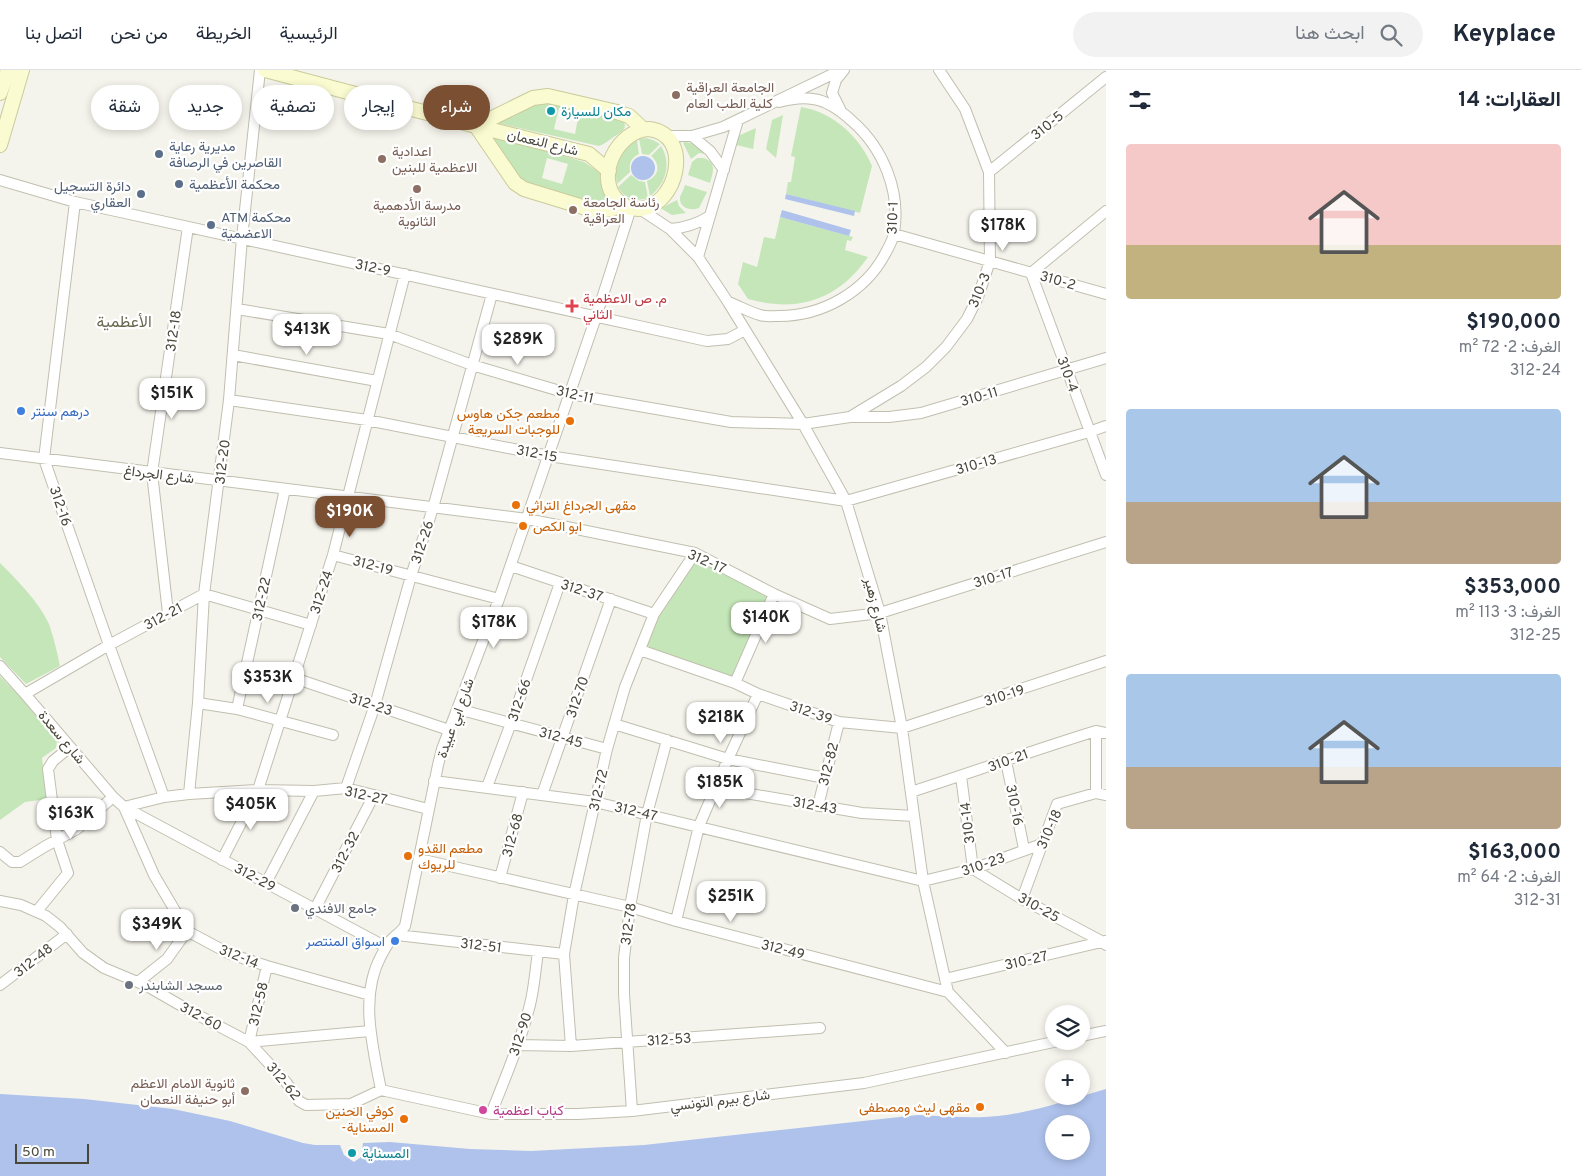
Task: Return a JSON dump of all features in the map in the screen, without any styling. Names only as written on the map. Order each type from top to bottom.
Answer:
[{"type":"street","points":[[0,93],[8,70]]},
{"type":"street","points":[[0,145],[22,70]]},
{"type":"street","name":"312-20","points":[[189,794],[198,703],[204,594],[229,400],[242,238],[260,70]]},
{"type":"street","name":"شارع النعمان","points":[[265,70],[423,112]]},
{"type":"street","points":[[667,136],[692,136],[716,130],[779,102],[842,70]]},
{"type":"street","points":[[842,70],[836,80],[832,93],[842,112]]},
{"type":"street","name":"310-3","points":[[803,424],[850,418],[901,386],[926,367],[946,347],[967,319],[978,297],[990,261],[988,172],[964,109],[939,70]]},
{"type":"street","name":"310-5","points":[[988,172],[1106,77]]},
{"type":"street","points":[[490,119],[533,98],[548,96],[629,116],[643,129]]},
{"type":"street","name":"310-1","points":[[728,302],[760,315],[774,316],[800,315],[825,307],[848,295],[867,278],[883,258],[894,234],[895,206],[890,179],[879,153],[863,130],[828,103],[812,98],[795,98],[779,102]]},
{"type":"street","points":[[698,257],[738,120]]},
{"type":"street","points":[[479,130],[515,183],[524,190],[596,211],[650,206],[668,190],[674,177],[676,152],[667,136],[654,129],[643,129],[631,134],[617,147],[613,156],[609,171],[611,190],[615,198],[631,207]]},
{"type":"street","name":"شارع النعمان","points":[[490,130],[588,154],[609,171]]},
{"type":"street","points":[[692,136],[710,150],[724,170]]},
{"type":"street","name":"شارع النعمان","points":[[588,154],[617,147]]},
{"type":"street","name":"312-9","points":[[0,180],[75,202],[707,342],[728,339],[745,330]]},
{"type":"street","name":"312-16","points":[[75,202],[44,459],[164,797]]},
{"type":"street","name":"شارع زهير","points":[[631,207],[670,229],[698,257],[803,424],[846,500],[880,613],[902,728],[923,881],[948,992]]},
{"type":"street","name":"شارع ابي عبيدة","points":[[381,1090],[370,1030],[370,995],[374,974],[386,947],[392,938],[405,926],[442,749],[511,566],[596,317],[631,207]]},
{"type":"street","points":[[1031,273],[1106,211]]},
{"type":"street","points":[[670,229],[691,226],[710,216]]},
{"type":"street","name":"312-18","points":[[168,613],[152,473],[188,227]]},
{"type":"street","name":"310-2","points":[[894,234],[1106,294]]},
{"type":"street","name":"310-4","points":[[1031,273],[1106,476]]},
{"type":"street","name":"312-24","points":[[222,860],[258,790],[333,555],[404,274]]},
{"type":"street","name":"312-26","points":[[346,788],[375,705],[411,576],[433,508],[492,294]]},
{"type":"street","name":"312-11","points":[[237,309],[389,334],[472,365],[570,394],[731,422],[803,424]]},
{"type":"street","points":[[233,355],[377,381]]},
{"type":"street","name":"310-11","points":[[850,418],[889,417],[921,413],[1106,358]]},
{"type":"street","name":"312-15","points":[[229,400],[367,420],[549,456],[846,500]]},
{"type":"street","name":"310-13","points":[[846,500],[1106,426]]},
{"type":"street","name":"شارع الجرداغ","points":[[0,453],[527,519]]},
{"type":"street","name":"312-22","points":[[236,709],[285,489]]},
{"type":"street","name":"312-17","points":[[527,519],[695,553],[774,594],[830,619],[880,613]]},
{"type":"street","name":"310-17","points":[[880,613],[1106,542]]},
{"type":"street","name":"312-72","points":[[571,1046],[564,954],[574,895],[607,749],[625,687],[654,614],[695,553]]},
{"type":"street","name":"312-19","points":[[333,555],[499,599]]},
{"type":"street","name":"312-37","points":[[511,566],[654,614]]},
{"type":"street","name":"312-66","points":[[487,788],[560,583]]},
{"type":"street","points":[[204,594],[311,625]]},
{"type":"street","name":"312-21","points":[[25,694],[204,594]]},
{"type":"street","points":[[735,683],[774,594]]},
{"type":"street","name":"312-70","points":[[542,795],[611,599]]},
{"type":"street","name":"312-39","points":[[640,650],[839,722],[902,728]]},
{"type":"street","name":"310-19","points":[[902,728],[1106,661]]},
{"type":"street","name":"شارع سعدة","points":[[0,666],[113,797],[124,807]]},
{"type":"street","name":"312-23","points":[[294,678],[449,730]]},
{"type":"street","points":[[676,921],[699,826],[758,694]]},
{"type":"street","points":[[198,703],[236,709],[333,735]]},
{"type":"street","name":"312-45","points":[[458,709],[607,749]]},
{"type":"street","name":"312-82","points":[[818,806],[839,722]]},
{"type":"street","points":[[614,724],[728,758],[825,778]]},
{"type":"street","points":[[1101,732],[1101,794]]},
{"type":"street","name":"310-21","points":[[912,792],[1006,762],[1024,754],[1101,732]]},
{"type":"street","name":"312-78","points":[[632,1111],[624,994],[624,958],[630,907],[648,814],[667,740]]},
{"type":"street","points":[[38,911],[68,873],[57,840],[48,769],[52,761],[70,747]]},
{"type":"street","name":"310-16","points":[[1006,762],[1024,849]]},
{"type":"street","name":"310-14","points":[[961,776],[973,869]]},
{"type":"street","name":"312-47","points":[[434,781],[595,802],[923,881]]},
{"type":"street","name":"312-27","points":[[124,807],[164,797],[189,794],[258,790],[314,791],[346,788],[428,810]]},
{"type":"street","name":"312-43","points":[[716,788],[862,813],[914,816]]},
{"type":"street","points":[[266,883],[314,791]]},
{"type":"street","name":"312-68","points":[[500,878],[523,792]]},
{"type":"street","name":"310-18","points":[[1022,899],[1058,804],[1101,794]]},
{"type":"street","name":"312-32","points":[[316,909],[374,795]]},
{"type":"street","points":[[0,852],[12,862],[20,862],[77,829],[113,797]]},
{"type":"street","points":[[124,807],[154,875],[187,931],[167,959],[138,982]]},
{"type":"street","name":"312-29","points":[[124,807],[386,947]]},
{"type":"street","name":"310-23","points":[[923,881],[973,869],[1042,844]]},
{"type":"street","name":"312-49","points":[[418,859],[630,907],[676,921],[948,992]]},
{"type":"street","name":"310-25","points":[[973,869],[1022,899],[1105,943]]},
{"type":"street","name":"312-60","points":[[0,901],[38,911],[53,921],[93,961],[115,973],[138,982],[249,1042]]},
{"type":"street","name":"312-14","points":[[187,931],[230,954],[370,995]]},
{"type":"street","name":"312-48","points":[[0,986],[66,934]]},
{"type":"street","name":"312-51","points":[[397,935],[564,954]]},
{"type":"street","name":"310-27","points":[[945,979],[1105,943]]},
{"type":"street","name":"312-90","points":[[491,1114],[518,1045],[528,1012],[538,952]]},
{"type":"street","name":"312-58","points":[[249,1042],[267,966]]},
{"type":"street","points":[[948,992],[1006,1053]]},
{"type":"street","name":"312-53","points":[[518,1045],[571,1046],[820,1028]]},
{"type":"street","points":[[249,1042],[370,1030]]},
{"type":"street","points":[[1090,1034],[1106,1030]]},
{"type":"street","name":"312-62","points":[[249,1042],[279,1074],[299,1101],[306,1105],[351,1104],[381,1090]]},
{"type":"street","name":"شارع بيرم التونسي","points":[[381,1090],[491,1114],[578,1114],[632,1111],[864,1083],[1045,1044]]},
{"type":"green space","points":[[543,100],[622,119],[625,127],[620,133],[599,146],[497,123],[507,117],[513,117]],"holes":[[[559,108],[579,113],[575,134],[554,129]]]},
{"type":"green space","points":[[801,107],[824,114],[834,120],[853,136],[867,155],[872,166],[860,213],[786,194],[788,182],[791,182],[795,157],[791,156]]},
{"type":"green space","points":[[783,115],[776,158],[766,149],[772,120]]},
{"type":"green space","points":[[756,128],[753,149],[736,145],[738,136]]},
{"type":"green space","points":[[492,136],[584,162],[600,173],[613,202],[605,208],[520,184]],"holes":[[[547,158],[568,164],[562,184],[542,178]]]},
{"type":"green space","points":[[646,138],[660,144],[649,155],[642,154],[639,139]]},
{"type":"green space","points":[[637,140],[639,154],[631,161],[630,172],[617,184],[616,171],[619,159],[626,148]]},
{"type":"green space","points":[[683,143],[696,144],[706,154],[699,153],[691,159]]},
{"type":"green space","points":[[661,146],[666,159],[666,173],[660,186],[650,196],[647,181],[654,176],[657,170],[656,163],[651,156]]},
{"type":"green space","points":[[697,158],[704,158],[711,162],[713,172],[710,183],[688,175],[692,162]]},
{"type":"green space","points":[[631,175],[639,181],[645,182],[648,198],[639,200],[627,197],[618,187]]},
{"type":"green space","points":[[685,185],[707,192],[699,208],[689,209],[681,204],[680,197]]},
{"type":"green space","points":[[677,200],[679,206],[686,213],[672,215],[662,209],[663,207]]},
{"type":"green space","points":[[780,217],[853,237],[851,241],[847,240],[845,250],[868,257],[844,284],[830,293],[815,299],[800,303],[784,304],[748,299],[738,284],[743,262],[757,267],[764,237],[775,239]]},
{"type":"green space","points":[[695,553],[774,594],[737,678],[722,679],[640,650],[654,614]]},
{"type":"green space","points":[[0,563],[27,592],[45,616],[52,634],[60,666],[26,684],[0,657]]},
{"type":"green space","points":[[0,676],[57,741],[56,748],[42,758],[47,799],[25,802],[0,820]]},
{"type":"water","points":[[643,156],[652,159],[655,168],[652,177],[643,180],[634,177],[631,168],[634,159]]},
{"type":"water","points":[[786,194],[855,211],[854,216],[785,199]]},
{"type":"water","points":[[782,210],[851,230],[849,236],[780,217]]},
{"type":"water","points":[[1106,1089],[1106,1176],[0,1176],[0,1094],[84,1099],[173,1109],[230,1121],[303,1143],[340,1145],[344,1155],[354,1162],[361,1157],[363,1143],[390,1142],[470,1149],[531,1151],[644,1145],[918,1115],[998,1116],[1050,1105],[1090,1105],[1090,1094]]},
{"type":"place","name":"الجامعة العراقية كلية الطب العام","points":[[676,95]]},
{"type":"place","name":"مكان للسيارة","points":[[551,111]]},
{"type":"place","name":"مديرية رعاية القاصرين في الرصافة","points":[[159,154]]},
{"type":"place","name":"اعدادية الاعظمية للبنين","points":[[382,159]]},
{"type":"place","name":"محكمة الأعظمية","points":[[179,184]]},
{"type":"place","name":"مدرسة الأدهمية الثانوية","points":[[417,189]]},
{"type":"place","name":"دائرة التسجيل العقاري","points":[[141,194]]},
{"type":"place","name":"رئاسة الجامعة العراقية","points":[[573,210]]},
{"type":"place","name":"ATM محكمة الاعضمية","points":[[211,225]]},
{"type":"place","name":"م. ص الاعظمية الثاني","points":[[572,306]]},
{"type":"place","name":"درهم سنتر","points":[[21,411]]},
{"type":"place","name":"مطعم جكن هاوس للوجبات السريعة","points":[[570,421]]},
{"type":"place","name":"مقهى الجرداغ التراثي","points":[[516,505]]},
{"type":"place","name":"ابو الكص","points":[[523,526]]},
{"type":"place","name":"مطعم القدو للريوك","points":[[408,856]]},
{"type":"place","name":"جامع الافندي","points":[[295,908]]},
{"type":"place","name":"اسواق المنتصر","points":[[395,941]]},
{"type":"place","name":"مسجد الشابندر","points":[[129,985]]},
{"type":"place","name":"ثانوية الامام الاعظم أبو حنيفة النعمان","points":[[245,1091]]},
{"type":"place","name":"مقهى ليث ومصطفى","points":[[980,1107]]},
{"type":"place","name":"كباب اعظمية","points":[[483,1110]]},
{"type":"place","name":"كوفي الحنين -المسناية","points":[[404,1119]]},
{"type":"place","name":"المسناية","points":[[352,1153]]},
{"type":"district","name":"الأعظمية","points":[[124,321]]}]
